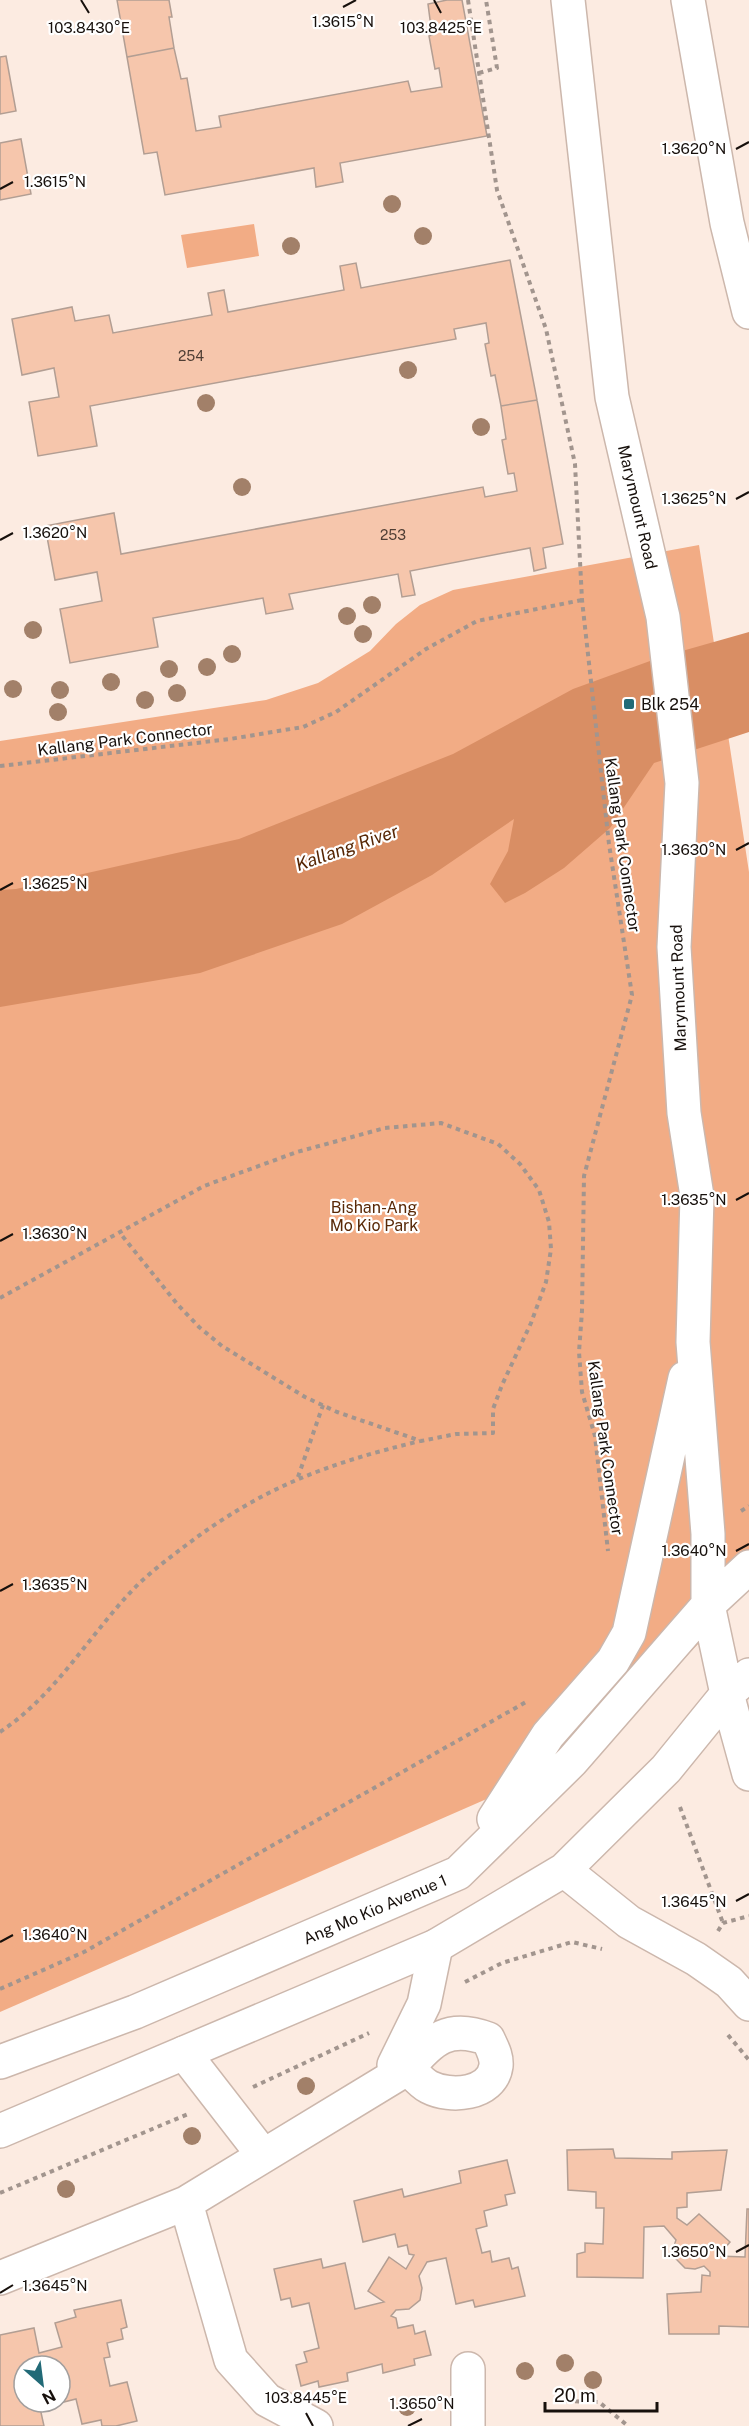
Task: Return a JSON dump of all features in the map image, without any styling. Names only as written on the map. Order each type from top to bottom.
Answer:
[{"type":"main road","name":"Marymount Road","points":[[568,0],[612,397],[663,617],[682,783],[674,947],[684,1113],[697,1196],[693,1342],[708,1534],[708,1605],[738,1684],[749,1774]]},
{"type":"main road","points":[[688,0],[727,224],[749,312]]},
{"type":"main road","points":[[458,1873],[548,1735],[613,1661],[630,1633],[693,1342]]},
{"type":"main road","name":"Ang Mo Kio Avenue 1","points":[[0,2062],[135,2012],[458,1873],[572,1761],[708,1605],[749,1567]]},
{"type":"main road","points":[[0,2131],[436,1946],[564,1870],[666,1769],[738,1684]]},
{"type":"main road","points":[[564,1870],[629,1922],[696,1959],[729,1982],[749,2004]]},
{"type":"main road","points":[[0,2278],[186,2203],[398,2073],[424,2004],[436,1946]]},
{"type":"main road","points":[[184,2053],[263,2155]]},
{"type":"main road","points":[[186,2203],[231,2361],[267,2400],[316,2426]]},
{"type":"main road","points":[[468,2369],[468,2426]]},
{"type":"path","points":[[468,0],[497,190],[546,329],[574,464],[582,600]]},
{"type":"path","points":[[479,72],[497,68],[486,0]]},
{"type":"path","name":"Kallang Park Connector","points":[[0,766],[230,739],[303,727],[336,712],[426,649],[477,621],[582,600],[609,844],[632,995],[584,1176],[582,1311],[579,1352],[582,1392],[595,1436],[608,1560]]},
{"type":"path","points":[[0,1298],[204,1186],[297,1152],[386,1128],[441,1124],[498,1144],[520,1164],[539,1190],[549,1222],[551,1249],[546,1282],[531,1323],[493,1409],[493,1433],[456,1434],[359,1456],[298,1477],[235,1510],[163,1562],[129,1593],[53,1686],[0,1732]]},
{"type":"path","points":[[120,1233],[199,1327],[222,1346],[305,1397],[337,1412],[421,1441]]},
{"type":"path","points":[[298,1477],[324,1405]]},
{"type":"path","points":[[0,1989],[84,1952],[536,1696]]},
{"type":"path","points":[[0,2193],[350,2044],[502,1963],[572,1942],[606,1950]]},
{"type":"path","points":[[566,2401],[599,2402],[628,2426]]},
{"type":"green space","points":[[254,224],[259,256],[187,268],[181,235]]},
{"type":"green space","name":"Bishan-Ang Mo Kio Park","points":[[699,545],[749,872],[749,1561],[724,1617],[594,1752],[0,2012],[0,741],[266,700],[318,683],[370,651],[396,624],[420,605],[453,590]]},
{"type":"water","name":"Kallang River","points":[[749,632],[749,732],[654,763],[610,828],[564,868],[525,893],[505,903],[490,884],[508,851],[514,819],[432,875],[342,924],[200,973],[0,1007],[0,890],[16,889],[239,839],[453,754],[573,689],[661,657]]},
{"type":"building","points":[[117,0],[169,0],[174,48],[127,57]]},
{"type":"building","points":[[462,0],[487,136],[340,163],[343,182],[316,187],[314,168],[165,195],[157,152],[144,154],[127,57],[174,48],[181,79],[187,78],[196,131],[221,127],[219,116],[408,81],[411,92],[442,87],[439,68],[435,69],[429,36],[432,35],[428,4]]},
{"type":"building","points":[[6,56],[16,111],[0,114],[0,57]]},
{"type":"building","points":[[21,139],[31,194],[0,200],[0,143]]},
{"type":"building","points":[[510,260],[537,400],[501,406],[495,375],[491,376],[485,344],[489,343],[486,323],[454,329],[456,339],[90,406],[97,446],[38,456],[29,402],[59,397],[54,368],[22,375],[12,319],[72,307],[75,321],[109,315],[113,333],[212,315],[208,293],[224,290],[228,312],[344,290],[340,266],[356,263],[361,288]]},
{"type":"building","points":[[537,400],[563,544],[543,548],[546,568],[534,571],[530,548],[410,571],[415,595],[402,597],[398,574],[289,594],[293,609],[266,614],[263,598],[153,618],[158,647],[70,663],[60,609],[102,601],[97,572],[55,580],[45,526],[114,513],[121,554],[483,487],[485,497],[517,491],[514,473],[508,474],[502,440],[506,439],[501,406]]},
{"type":"building","points":[[613,2149],[615,2158],[672,2159],[672,2152],[727,2150],[721,2190],[687,2193],[687,2207],[677,2208],[677,2218],[687,2225],[699,2214],[730,2242],[718,2256],[745,2257],[747,2209],[749,2209],[749,2327],[719,2326],[719,2334],[669,2334],[667,2294],[701,2292],[702,2275],[710,2276],[710,2272],[704,2266],[695,2269],[685,2268],[676,2259],[674,2246],[676,2240],[664,2226],[644,2227],[643,2278],[577,2277],[577,2254],[585,2252],[585,2243],[603,2244],[604,2208],[596,2208],[596,2192],[568,2190],[567,2150]]},
{"type":"building","points":[[507,2160],[515,2193],[505,2195],[507,2205],[484,2211],[487,2226],[476,2229],[482,2253],[490,2251],[492,2262],[509,2258],[512,2269],[518,2267],[525,2296],[475,2307],[473,2300],[456,2304],[446,2258],[427,2262],[419,2276],[422,2288],[420,2300],[409,2309],[396,2310],[391,2316],[396,2318],[398,2328],[413,2325],[415,2334],[425,2331],[431,2355],[414,2359],[415,2365],[383,2373],[382,2364],[347,2373],[348,2381],[319,2387],[318,2381],[301,2386],[296,2365],[307,2362],[304,2352],[319,2348],[309,2303],[292,2307],[290,2298],[281,2300],[274,2269],[321,2259],[323,2268],[345,2263],[355,2309],[384,2302],[368,2291],[389,2257],[406,2269],[414,2255],[409,2254],[407,2245],[398,2247],[395,2234],[363,2242],[354,2201],[402,2189],[404,2197],[461,2183],[459,2171]]},
{"type":"building","points":[[121,2300],[127,2327],[121,2329],[123,2339],[107,2343],[110,2357],[104,2358],[110,2386],[127,2382],[137,2421],[116,2426],[102,2426],[101,2420],[82,2424],[76,2399],[72,2400],[72,2354],[12,2354],[12,2414],[41,2414],[44,2426],[0,2426],[0,2335],[34,2328],[39,2353],[62,2347],[55,2323],[76,2317],[74,2310]]},
{"type":"place","name":"Blk 254","points":[[629,704]]}]
